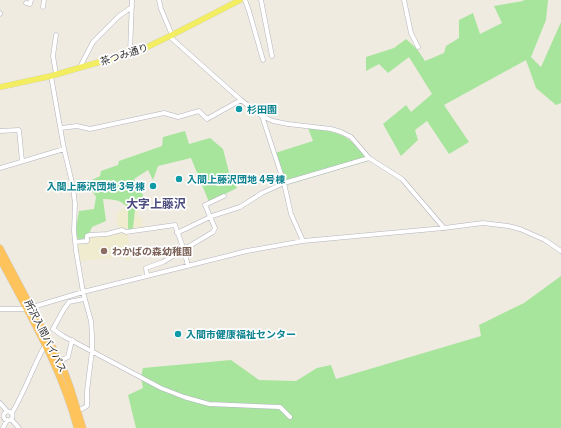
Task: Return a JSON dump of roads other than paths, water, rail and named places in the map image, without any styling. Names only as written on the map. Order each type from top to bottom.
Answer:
[{"type":"highway","name":"所沢入間バイパス","points":[[0,248],[46,344],[66,393],[77,428]]},
{"type":"highway","name":"所沢入間バイパス","points":[[0,259],[60,361],[71,389],[83,428]]},
{"type":"main road","name":"茶つみ通り","points":[[0,87],[80,68],[150,46],[240,0]]},
{"type":"street","points":[[26,3],[30,4],[31,0]]},
{"type":"street","points":[[43,7],[44,0]]},
{"type":"street","points":[[130,53],[132,0]]},
{"type":"street","points":[[159,0],[161,10],[171,36],[241,100],[262,116],[273,121],[288,124],[316,126],[341,132],[351,137],[369,158],[402,180],[444,228]]},
{"type":"street","points":[[245,0],[263,60]]},
{"type":"street","points":[[261,0],[272,56]]},
{"type":"street","points":[[404,0],[410,33],[418,47]]},
{"type":"street","points":[[80,68],[93,42],[119,16],[132,7]]},
{"type":"street","points":[[56,35],[53,56],[54,75],[64,149],[75,199],[75,242],[84,299],[91,321],[92,351],[87,391],[87,406],[78,411]]},
{"type":"street","points":[[61,128],[77,126],[90,129],[164,113],[178,117],[199,111],[207,119],[241,100]]},
{"type":"street","points":[[262,116],[284,182],[291,214],[303,241]]},
{"type":"street","points":[[0,131],[19,130],[22,161]]},
{"type":"street","points":[[0,168],[64,149]]},
{"type":"street","points":[[177,233],[210,217],[240,207],[262,193],[284,182],[369,158]]},
{"type":"street","points":[[148,276],[146,268],[163,262],[213,232],[215,228],[205,205],[224,196]]},
{"type":"street","points":[[0,309],[28,308],[83,292],[247,251],[303,241],[483,223],[508,226],[532,233],[561,251]]},
{"type":"street","points":[[75,242],[87,241],[87,236],[90,235],[107,234],[122,230],[126,232],[174,225],[184,250],[188,266]]},
{"type":"street","points":[[84,299],[69,302],[53,329],[161,388],[184,397],[209,404],[280,407],[290,417]]},
{"type":"street","points":[[60,361],[68,356],[72,340]]},
{"type":"street","points":[[2,416],[9,412],[23,395],[34,367],[46,344]]},
{"type":"street","points":[[0,403],[13,415],[3,428]]},
{"type":"street","points":[[2,416],[19,428]]},
{"type":"place","name":"杉田園","points":[[239,109]]},
{"type":"place","name":"入間上藤沢団地 4号棟","points":[[179,179]]},
{"type":"place","name":"入間上藤沢団地 3号棟","points":[[153,186]]},
{"type":"place","name":"わかばの森幼稚園","points":[[104,251]]},
{"type":"place","name":"入間市健康福祉センター","points":[[178,334]]},
{"type":"district","name":"大字上藤沢","points":[[156,204]]}]
